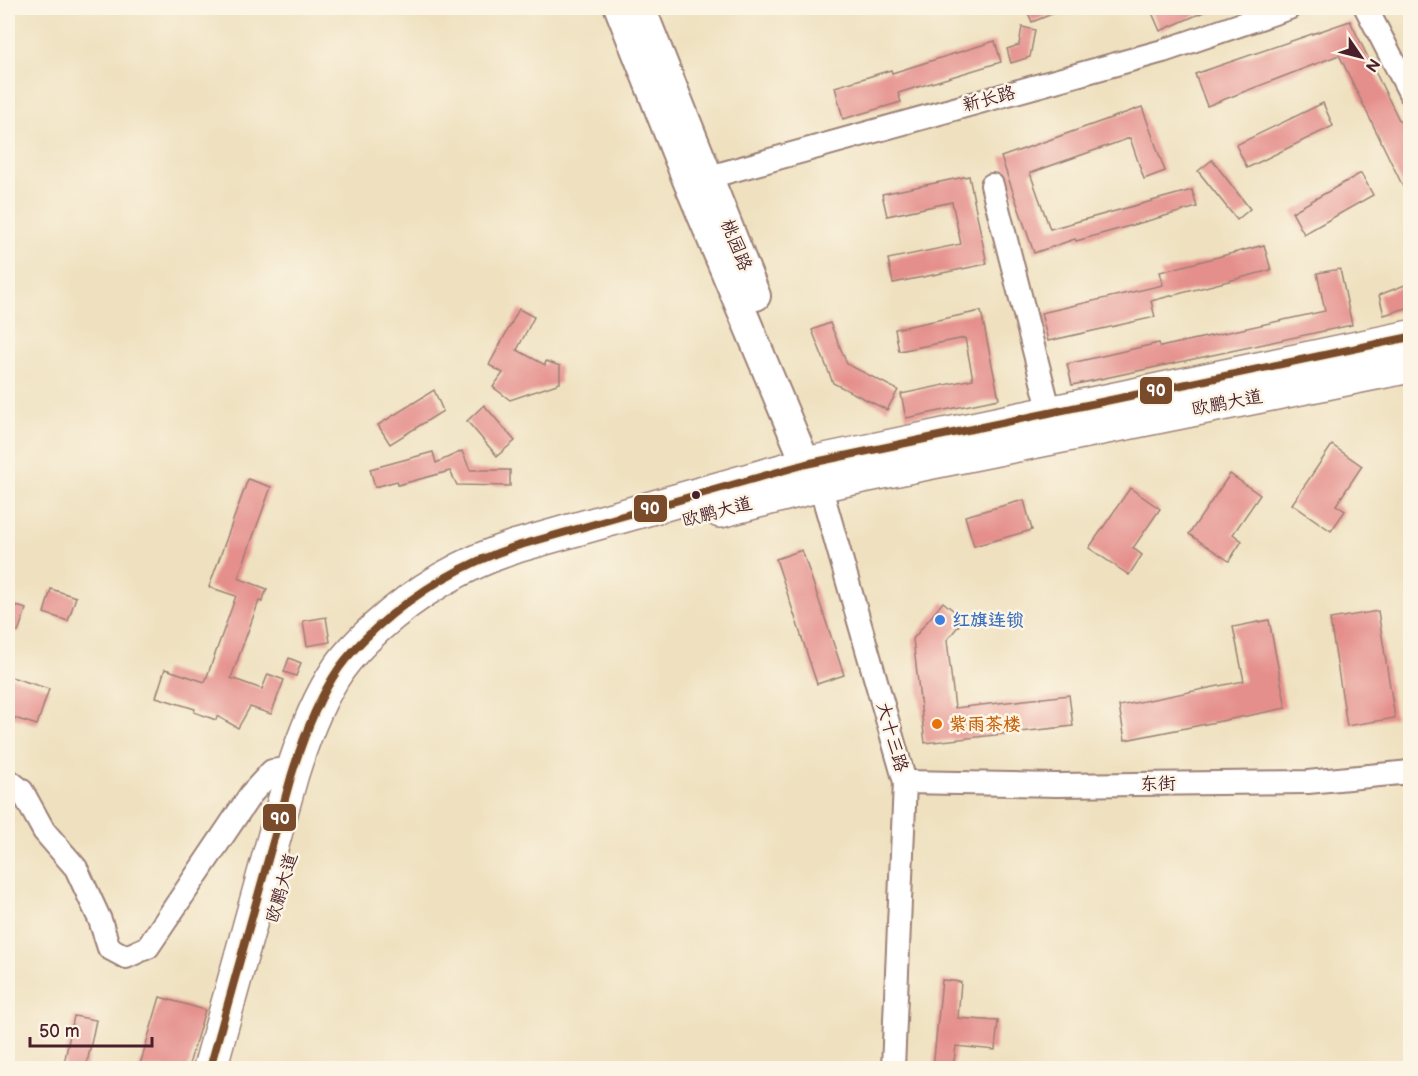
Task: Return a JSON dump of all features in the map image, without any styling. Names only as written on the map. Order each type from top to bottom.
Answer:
[{"type":"highway","name":"欧鹏大道","points":[[231,1068],[316,768],[330,730],[347,696],[373,657],[416,618],[447,596],[479,577],[511,567],[818,476],[1050,413],[1410,337]]},
{"type":"highway","name":"欧鹏大道","points":[[818,476],[1410,366]]},
{"type":"highway","points":[[210,1068],[302,743],[339,668],[362,641],[393,613],[428,588],[490,555],[517,546],[818,476]]},
{"type":"main road","points":[[619,8],[698,178]]},
{"type":"main road","name":"桃园路","points":[[641,8],[698,178],[818,476]]},
{"type":"street","name":"新长路","points":[[698,178],[1163,51],[1289,8]]},
{"type":"street","points":[[1366,8],[1410,93]]},
{"type":"street","points":[[992,185],[1050,413]]},
{"type":"street","name":"大十三路","points":[[818,476],[905,782],[893,1068]]},
{"type":"street","points":[[8,780],[22,791],[44,831],[76,868],[100,920],[109,948],[126,957],[148,947],[251,794],[272,771],[294,768]]},
{"type":"street","name":"东街","points":[[905,782],[1057,786],[1308,782],[1410,772]]},
{"type":"building","points":[[1026,8],[1067,8],[1032,22]]},
{"type":"building","points":[[1150,8],[1213,8],[1160,31]]},
{"type":"building","points":[[1350,21],[1410,142],[1410,201],[1339,55],[1207,106],[1195,74]]},
{"type":"building","points":[[1022,27],[1035,30],[1030,57],[1011,63],[1007,49],[1019,45]]},
{"type":"building","points":[[995,41],[1001,62],[898,93],[901,102],[843,119],[835,87],[891,70],[892,73]]},
{"type":"building","points":[[1323,103],[1333,126],[1247,168],[1236,145]]},
{"type":"building","points":[[1142,107],[1165,171],[1144,179],[1130,138],[1030,173],[1050,229],[1192,190],[1197,207],[1076,241],[1075,239],[1034,253],[1001,157]]},
{"type":"building","points":[[1212,160],[1250,209],[1237,220],[1198,171]]},
{"type":"building","points":[[1361,173],[1373,195],[1304,234],[1292,212]]},
{"type":"building","points":[[969,176],[987,264],[893,283],[888,259],[961,244],[952,202],[887,216],[882,194]]},
{"type":"building","points":[[1264,245],[1271,270],[1151,301],[1155,317],[1048,341],[1041,313],[1163,285],[1160,272]]},
{"type":"building","points":[[1340,269],[1352,325],[1072,385],[1067,364],[1159,343],[1160,347],[1325,311],[1317,273]]},
{"type":"building","points":[[1410,283],[1410,307],[1384,315],[1379,295]]},
{"type":"building","points":[[519,309],[534,317],[517,350],[545,365],[546,361],[560,366],[560,383],[510,400],[493,387],[503,373],[489,365]]},
{"type":"building","points":[[981,311],[999,399],[906,418],[901,394],[973,379],[965,338],[899,351],[895,329]]},
{"type":"building","points":[[830,323],[847,364],[898,390],[887,410],[833,383],[812,330]]},
{"type":"building","points":[[434,390],[443,411],[390,444],[378,425]]},
{"type":"building","points":[[484,405],[515,441],[497,456],[467,421]]},
{"type":"building","points":[[1332,445],[1362,466],[1336,505],[1345,511],[1331,531],[1292,504]]},
{"type":"building","points":[[462,451],[470,470],[510,470],[510,486],[457,485],[450,471],[398,485],[397,481],[375,487],[370,469],[433,452],[436,463]]},
{"type":"building","points":[[1230,474],[1260,495],[1233,534],[1242,541],[1229,561],[1189,534]]},
{"type":"building","points":[[248,479],[271,487],[238,578],[267,589],[262,602],[259,601],[231,678],[262,689],[268,674],[284,680],[271,714],[250,707],[238,728],[217,716],[216,720],[194,712],[195,709],[156,697],[165,669],[205,682],[236,596],[209,587]]},
{"type":"building","points":[[1130,488],[1160,509],[1133,548],[1142,555],[1129,575],[1089,548]]},
{"type":"building","points":[[1024,500],[1032,530],[974,546],[965,516]]},
{"type":"building","points":[[802,550],[844,675],[817,684],[776,559]]},
{"type":"building","points":[[51,589],[76,597],[68,621],[44,613]]},
{"type":"building","points":[[943,602],[964,619],[947,640],[955,708],[1069,695],[1073,726],[925,743],[913,639]]},
{"type":"building","points":[[8,603],[26,609],[18,632],[8,629]]},
{"type":"building","points":[[1378,611],[1395,718],[1347,726],[1330,619]]},
{"type":"building","points":[[326,617],[330,642],[307,646],[303,621]]},
{"type":"building","points":[[1269,620],[1286,708],[1125,740],[1119,706],[1244,681],[1233,627]]},
{"type":"building","points":[[289,658],[301,663],[296,676],[284,672]]},
{"type":"building","points":[[8,676],[49,689],[37,725],[8,716]]},
{"type":"building","points":[[942,980],[961,982],[958,1018],[998,1021],[995,1050],[956,1046],[953,1068],[933,1068]]},
{"type":"building","points":[[160,997],[205,1010],[188,1068],[139,1068]]},
{"type":"building","points":[[74,1016],[96,1020],[86,1068],[63,1068]]},
{"type":"transit line","name":"90","points":[[210,1068],[291,777],[317,707],[339,668],[361,642],[425,590],[478,561],[517,546],[806,464],[1410,337]]},
{"type":"place","name":"红旗连锁","points":[[940,620]]},
{"type":"place","name":"紫雨茶楼","points":[[937,724]]}]
